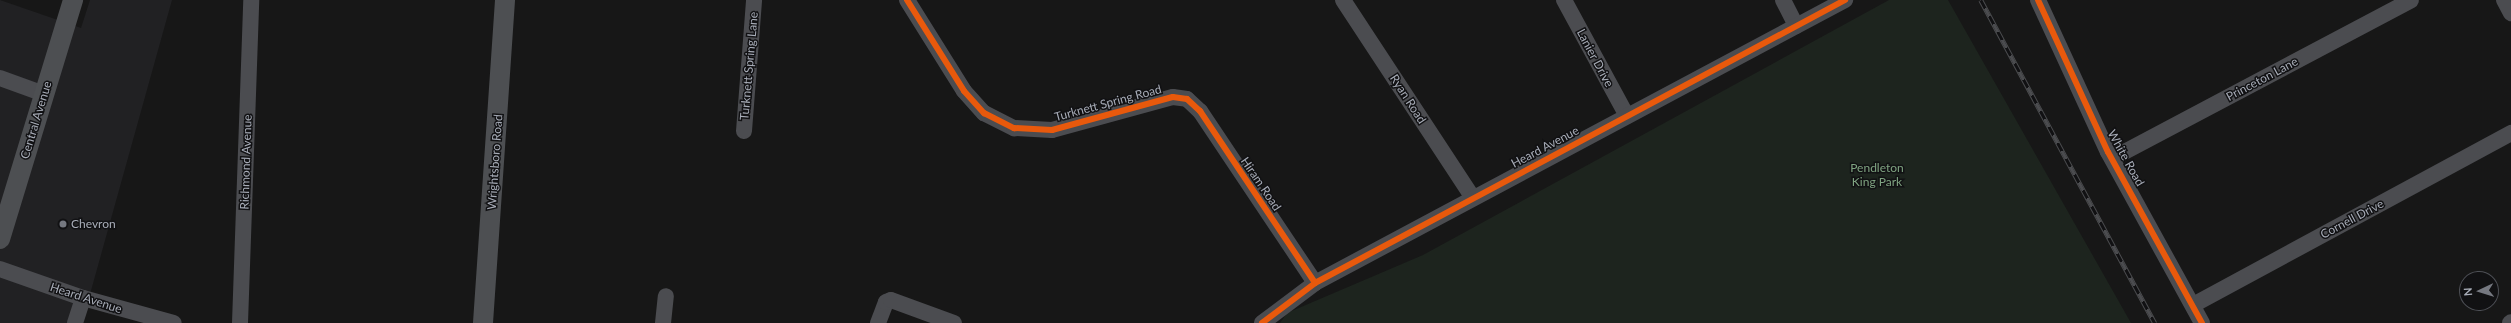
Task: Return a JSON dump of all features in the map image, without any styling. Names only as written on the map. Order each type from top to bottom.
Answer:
[{"type":"main road","name":"Central Avenue","points":[[0,239],[72,0]]},
{"type":"main road","name":"Wrightsboro Road","points":[[483,323],[506,0]]},
{"type":"street","name":"Richmond Avenue","points":[[240,323],[251,0]]},
{"type":"street","name":"Turknett Spring Lane","points":[[744,131],[754,0]]},
{"type":"street","name":"Turknett Spring Road","points":[[907,0],[964,91],[984,113],[1014,128],[1052,130],[1173,97],[1187,100]]},
{"type":"street","name":"Ryan Road","points":[[1343,0],[1473,198]]},
{"type":"street","name":"Lanier Drive","points":[[1564,0],[1627,116]]},
{"type":"street","points":[[1783,0],[1796,26]]},
{"type":"street","name":"Heard Avenue","points":[[1262,323],[1315,284],[1845,0]]},
{"type":"street","name":"White Road","points":[[2038,0],[2113,158],[2202,323]]},
{"type":"street","name":"Princeton Lane","points":[[2113,158],[2411,0]]},
{"type":"street","points":[[2504,0],[2511,13]]},
{"type":"street","points":[[0,78],[44,94]]},
{"type":"street","name":"Hiram Road","points":[[1187,100],[1200,111],[1315,284]]},
{"type":"street","name":"Cornell Drive","points":[[2192,305],[2511,133]]},
{"type":"street","name":"Heard Avenue","points":[[0,269],[83,298],[174,323]]},
{"type":"street","points":[[663,323],[666,296]]},
{"type":"street","points":[[75,323],[83,298]]},
{"type":"street","points":[[878,323],[886,302],[891,300],[954,323]]},
{"type":"shaded area","points":[[0,0],[81,28],[90,0],[172,0],[82,323],[0,323]]},
{"type":"green space","name":"Pendleton King Park","points":[[1889,0],[1948,0],[2131,323],[1280,323],[1287,313],[1423,255]]},
{"type":"railway","points":[[1981,0],[2155,323]]},
{"type":"cycle path","points":[[907,0],[964,91],[984,113],[1014,128],[1052,130],[1173,97],[1187,99],[1200,111],[1315,283]]},
{"type":"cycle path","points":[[1262,323],[1315,283],[1845,0]]},
{"type":"cycle path","points":[[2038,0],[2108,152],[2202,323]]},
{"type":"place","name":"Chevron","points":[[63,224]]}]
